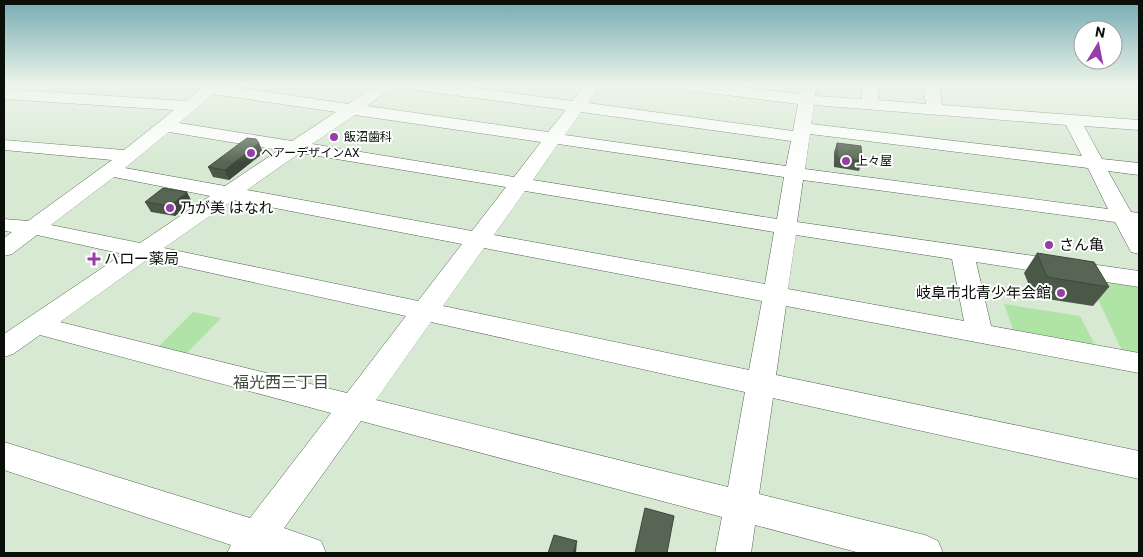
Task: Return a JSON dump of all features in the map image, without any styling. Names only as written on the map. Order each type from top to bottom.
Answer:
[{"type":"street","points":[[4,249],[130,156],[182,111]]},
{"type":"street","points":[[4,347],[349,111]]},
{"type":"street","points":[[366,111],[795,173],[1131,218]]},
{"type":"street","points":[[251,545],[574,111]]},
{"type":"street","points":[[613,111],[1139,169]]},
{"type":"street","points":[[733,553],[805,111]]},
{"type":"street","points":[[949,111],[1139,125]]},
{"type":"street","points":[[1072,120],[1095,163],[1131,218],[1139,247]]},
{"type":"street","points":[[165,126],[786,227],[1139,279]]},
{"type":"street","points":[[4,145],[130,156]]},
{"type":"street","points":[[110,171],[1139,363]]},
{"type":"street","points":[[4,225],[32,228],[143,251],[424,313],[1139,465]]},
{"type":"street","points":[[962,253],[980,334]]},
{"type":"street","points":[[36,325],[925,553]]},
{"type":"street","points":[[4,456],[251,545],[308,553]]},
{"type":"green space","points":[[1088,278],[1139,286],[1139,357],[1124,355]]},
{"type":"green space","points":[[1004,304],[1080,316],[1095,345],[1014,332]]},
{"type":"green space","points":[[193,312],[221,318],[186,354],[157,348]]},
{"type":"building","points":[[247,138],[256,139],[259,143],[225,170],[208,167]]},
{"type":"building","points":[[837,143],[861,146],[862,161],[837,158]]},
{"type":"building","points":[[163,188],[187,192],[170,206],[145,202]]},
{"type":"building","points":[[1037,253],[1094,262],[1109,287],[1047,277]]},
{"type":"building","points":[[645,508],[674,516],[667,553],[635,553]]},
{"type":"building","points":[[554,535],[577,541],[573,553],[548,553]]},
{"type":"place","name":"飯沼歯科","points":[[334,137]]},
{"type":"place","name":"ヘアーデザインAX","points":[[251,153]]},
{"type":"place","name":"上々屋","points":[[846,161]]},
{"type":"place","name":"乃が美 はなれ","points":[[170,208]]},
{"type":"place","name":"さん亀","points":[[1049,245]]},
{"type":"place","name":"ハロー薬局","points":[[94,259]]},
{"type":"place","name":"岐阜市北青少年会館","points":[[1061,293]]},
{"type":"district","name":"福光西三丁目","points":[[281,382]]}]
